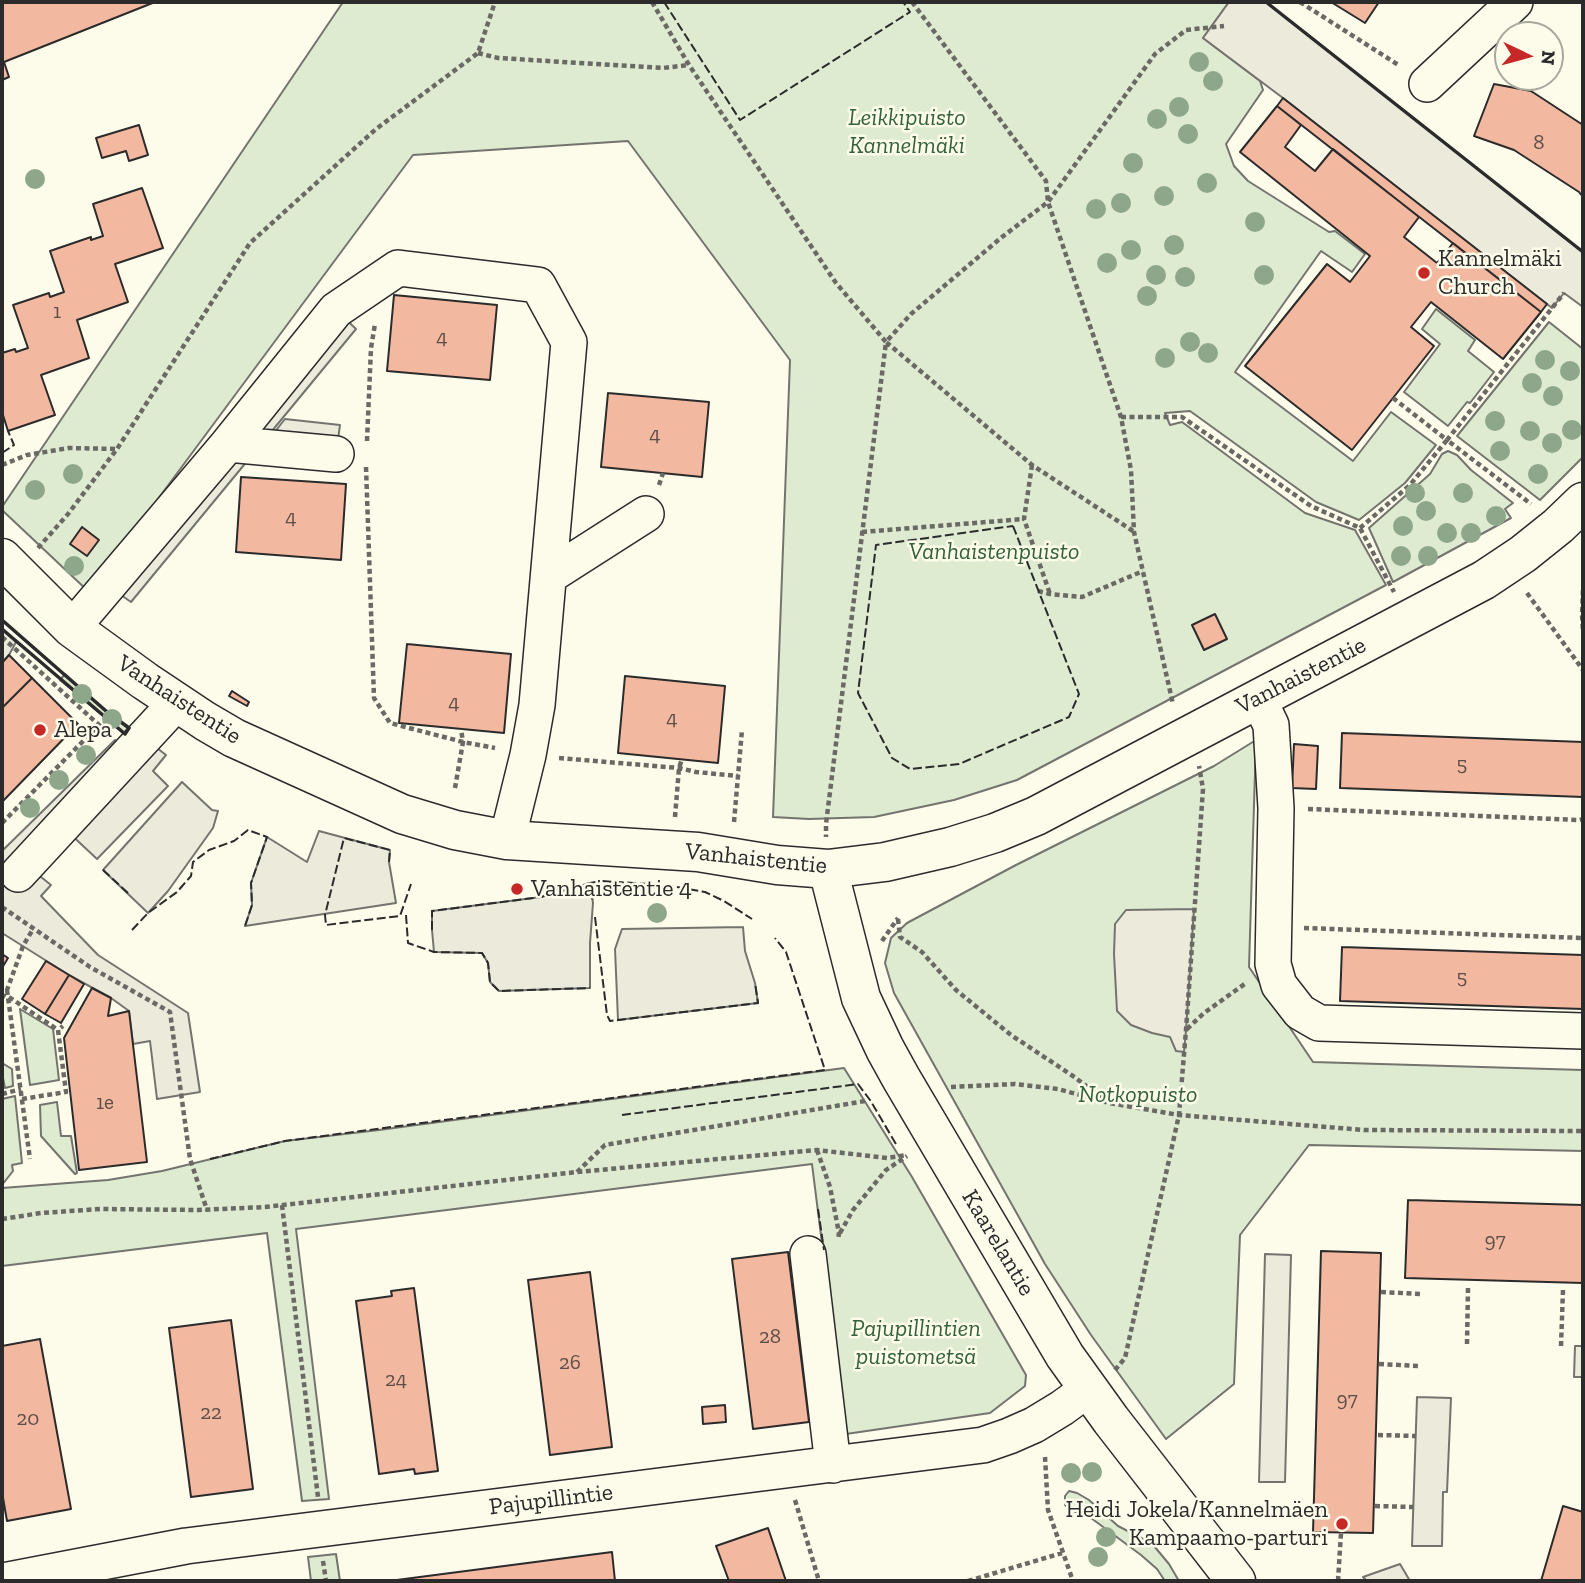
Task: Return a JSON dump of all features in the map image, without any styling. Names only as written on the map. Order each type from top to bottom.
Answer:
[{"type":"main road","name":"Vanhaistentie","points":[[9,565],[72,628],[177,702],[234,738],[402,814],[455,830],[507,840],[698,852],[777,865],[828,869],[885,862],[950,847],[995,833],[1046,811],[1484,580],[1523,554],[1583,502]]},
{"type":"main road","name":"Kaarelantie","points":[[828,869],[861,998],[885,1049],[1059,1345],[1099,1382],[1236,1581]]},
{"type":"street","points":[[1427,84],[1515,2]]},
{"type":"street","points":[[72,628],[228,444],[336,310],[398,268],[538,285],[569,342],[537,705],[507,840]]},
{"type":"street","points":[[228,444],[356,457]]},
{"type":"street","points":[[549,576],[646,514]]},
{"type":"street","points":[[1258,698],[1271,725],[1276,808],[1273,964],[1279,985],[1300,1012],[1319,1023],[1583,1031]]},
{"type":"street","points":[[18,874],[177,702]]},
{"type":"street","points":[[822,1250],[833,1465]]},
{"type":"street","name":"Pajupillintie","points":[[3,1581],[186,1546],[983,1445],[1034,1425],[1099,1382]]},
{"type":"path","points":[[9,565],[68,514],[117,449],[250,243],[376,129],[478,53],[495,2]]},
{"type":"path","points":[[652,2],[689,65],[836,283],[886,342],[1032,465],[1134,532]]},
{"type":"path","points":[[912,2],[1046,181],[1048,202],[1121,417],[1131,470],[1134,532],[1174,708]]},
{"type":"path","points":[[1300,2],[1427,84]]},
{"type":"path","points":[[826,824],[886,342],[911,314],[1048,202],[1155,54],[1186,30],[1224,26]]},
{"type":"path","points":[[478,53],[498,58],[663,68],[689,65]]},
{"type":"path","points":[[383,278],[356,457],[374,698],[390,723],[528,755],[738,776]]},
{"type":"path","points":[[1360,528],[1410,485],[1564,293]]},
{"type":"path","points":[[1392,398],[1538,508]]},
{"type":"path","points":[[1121,417],[1182,417],[1311,506],[1360,528],[1394,592]]},
{"type":"path","points":[[2,465],[27,455],[69,448],[117,449]]},
{"type":"path","points":[[1032,465],[1024,519],[1050,594]]},
{"type":"path","points":[[862,531],[1024,519]]},
{"type":"path","points":[[1038,591],[1082,597],[1143,570]]},
{"type":"path","points":[[1525,589],[1583,670]]},
{"type":"path","points":[[1583,590],[1583,631]]},
{"type":"path","points":[[2,637],[99,725],[117,738]]},
{"type":"path","points":[[2,823],[99,725]]},
{"type":"path","points":[[455,788],[463,742],[461,729]]},
{"type":"path","points":[[734,822],[742,730]]},
{"type":"path","points":[[675,817],[682,759]]},
{"type":"path","points":[[1099,1382],[1125,1358],[1179,1115],[1203,789],[1199,764]]},
{"type":"path","points":[[1276,808],[1583,819]]},
{"type":"path","points":[[2,907],[90,967],[170,1012],[190,1159],[207,1210]]},
{"type":"path","points":[[898,918],[900,937],[922,952],[956,990],[1011,1035],[1109,1103]]},
{"type":"path","points":[[1273,927],[1583,938]]},
{"type":"path","points":[[30,1159],[5,997],[23,946],[33,929]]},
{"type":"path","points":[[1186,1030],[1203,1013],[1273,964]]},
{"type":"path","points":[[5,997],[61,1028],[66,1092],[22,1099]]},
{"type":"path","points":[[951,1087],[1015,1084],[1058,1089],[1109,1103],[1179,1115],[1364,1130],[1583,1131]]},
{"type":"path","points":[[2,1094],[21,1090]]},
{"type":"path","points":[[577,1172],[605,1144],[865,1101]]},
{"type":"path","points":[[2,1219],[100,1209],[207,1210],[282,1205],[577,1172],[817,1150],[887,1158],[909,1155],[886,1170],[853,1210],[839,1233],[822,1250]]},
{"type":"path","points":[[817,1150],[830,1187],[839,1233]]},
{"type":"path","points":[[282,1205],[326,1581]]},
{"type":"path","points":[[1467,1343],[1468,1288]]},
{"type":"path","points":[[1561,1346],[1563,1290]]},
{"type":"path","points":[[1381,1292],[1420,1294]]},
{"type":"path","points":[[1379,1364],[1418,1366]]},
{"type":"path","points":[[1378,1435],[1416,1436]]},
{"type":"path","points":[[1045,1452],[1048,1510],[1073,1581]]},
{"type":"path","points":[[792,1493],[819,1581]]},
{"type":"path","points":[[1375,1506],[1413,1507]]},
{"type":"path","points":[[1338,1581],[1340,1533]]},
{"type":"path","points":[[968,1581],[1062,1553]]},
{"type":"green space","name":"Vanhaistenpuisto","points":[[343,2],[1229,2],[1203,38],[1260,81],[1263,90],[1226,144],[1234,166],[1248,181],[1329,232],[1335,231],[1365,254],[1352,272],[1321,251],[1235,372],[1353,461],[1391,412],[1436,445],[1405,483],[1359,520],[1316,502],[1190,411],[1165,413],[1170,425],[1182,422],[1305,513],[1355,530],[1386,585],[1017,780],[954,800],[874,817],[773,817],[790,360],[628,141],[413,155],[89,592],[2,510],[2,507]]},
{"type":"green space","points":[[1436,309],[1475,340],[1468,351],[1494,372],[1448,426],[1404,392],[1440,344],[1422,329]]},
{"type":"green space","points":[[1549,322],[1583,349],[1583,457],[1540,500],[1457,436]]},
{"type":"green space","points":[[1448,451],[1457,455],[1471,470],[1513,503],[1505,509],[1511,518],[1393,582],[1369,528],[1430,474],[1442,454]]},
{"type":"green space","points":[[65,674],[129,728],[125,734],[60,680]]},
{"type":"green space","name":"Notkopuisto","points":[[1256,740],[1249,967],[1313,1062],[1583,1070],[1583,1151],[1309,1145],[1240,1235],[1234,1384],[1166,1439],[1091,1335],[1045,1264],[894,993],[885,963],[891,938],[907,923],[1214,766]]},
{"type":"green space","points":[[20,1009],[53,1029],[59,1080],[30,1085]]},
{"type":"green space","points":[[2,1063],[12,1069],[13,1086],[5,1088]]},
{"type":"green space","name":"Pajupillintien puistometsä","points":[[844,1068],[912,1177],[1026,1375],[1025,1386],[990,1413],[846,1434],[812,1164],[296,1229],[329,1499],[302,1501],[267,1233],[2,1266],[2,1188],[108,1180],[162,1171],[285,1141]]},
{"type":"green space","points":[[15,1096],[22,1163],[12,1165],[13,1171],[2,1185],[2,1099]]},
{"type":"green space","points":[[57,1102],[61,1136],[71,1136],[75,1174],[41,1136],[40,1105]]},
{"type":"green space","points":[[1069,1491],[1089,1500],[1118,1526],[1154,1546],[1179,1581],[1165,1581],[1157,1569],[1141,1555],[1091,1518],[1071,1510],[1065,1505],[1065,1496]]},
{"type":"green space","points":[[336,1554],[340,1581],[311,1581],[308,1557]]},
{"type":"shaded area","points":[[1229,2],[1266,2],[1583,252],[1583,307],[1564,293],[1552,308],[1203,38]]},
{"type":"shaded area","points":[[336,310],[356,329],[131,602],[108,586]]},
{"type":"shaded area","points":[[285,419],[340,425],[336,454],[250,463]]},
{"type":"shaded area","points":[[2,629],[16,642],[2,663]]},
{"type":"shaded area","points":[[115,740],[130,753],[148,741],[166,755],[153,771],[168,786],[97,859],[66,830],[31,869],[51,885],[41,896],[98,955],[188,1013],[200,1092],[157,1099],[150,1041],[133,1044],[129,1011],[2,933],[2,851]]},
{"type":"shaded area","points":[[182,782],[212,810],[218,811],[213,828],[168,891],[148,913],[103,870]]},
{"type":"shaded area","points":[[319,831],[390,850],[389,862],[396,903],[245,926],[252,905],[251,883],[267,837],[307,862]]},
{"type":"shaded area","points":[[590,883],[593,903],[590,988],[499,991],[490,982],[488,963],[482,953],[434,952],[432,911],[541,897]]},
{"type":"shaded area","points":[[1194,909],[1184,1052],[1176,1051],[1170,1037],[1131,1025],[1117,1011],[1115,924],[1126,910]]},
{"type":"shaded area","points":[[743,927],[745,951],[758,1003],[618,1020],[615,949],[622,929]]},
{"type":"shaded area","points":[[1265,1254],[1291,1255],[1285,1482],[1259,1482]]},
{"type":"shaded area","points":[[1575,1346],[1583,1346],[1583,1377],[1574,1377]]},
{"type":"shaded area","points":[[1417,1397],[1451,1398],[1447,1492],[1443,1492],[1442,1546],[1412,1546]]},
{"type":"shaded area","points":[[1400,1564],[1410,1581],[1367,1581],[1363,1577]]},
{"type":"building","points":[[2,2],[155,2],[4,62],[9,77],[2,80]]},
{"type":"building","points":[[1331,2],[1379,2],[1365,23]]},
{"type":"building","points":[[1494,84],[1494,91],[1531,91],[1583,125],[1583,197],[1514,150],[1474,136]]},
{"type":"building","points":[[1283,98],[1547,304],[1541,312],[1277,106]]},
{"type":"building","name":"Kannelmäki Church","points":[[1277,106],[1301,125],[1285,147],[1315,171],[1333,149],[1419,217],[1404,237],[1437,263],[1453,243],[1541,312],[1503,359],[1431,302],[1411,327],[1434,346],[1352,450],[1245,366],[1327,264],[1350,282],[1370,256],[1240,152]]},
{"type":"building","points":[[139,125],[148,155],[129,161],[126,151],[102,158],[96,138]]},
{"type":"building","points":[[142,188],[163,248],[115,264],[128,302],[77,320],[89,358],[41,375],[55,415],[8,431],[2,412],[2,353],[28,348],[13,305],[49,293],[50,297],[64,292],[50,251],[91,237],[91,240],[103,236],[93,204]]},
{"type":"building","points":[[394,295],[497,305],[490,380],[387,371]]},
{"type":"building","points":[[608,393],[709,402],[702,477],[601,467]]},
{"type":"building","points":[[241,477],[346,484],[341,560],[236,552]]},
{"type":"building","points":[[82,527],[99,540],[87,556],[70,544]]},
{"type":"building","points":[[1215,614],[1227,639],[1204,650],[1192,625]]},
{"type":"building","points":[[407,644],[511,654],[504,733],[399,723]]},
{"type":"building","points":[[9,655],[32,678],[2,708],[2,663]]},
{"type":"building","points":[[625,676],[725,686],[718,763],[618,753]]},
{"type":"building","points":[[32,678],[78,724],[2,802],[2,708]]},
{"type":"building","points":[[232,691],[249,702],[247,706],[229,696]]},
{"type":"building","points":[[1342,733],[1583,742],[1583,797],[1340,788]]},
{"type":"building","points":[[1294,744],[1318,746],[1316,789],[1292,788]]},
{"type":"building","points":[[1342,947],[1583,955],[1583,1009],[1340,1001]]},
{"type":"building","points":[[2,954],[8,958],[2,968]]},
{"type":"building","points":[[46,961],[69,975],[45,1014],[22,999]]},
{"type":"building","points":[[69,975],[84,984],[61,1023],[45,1014]]},
{"type":"building","points":[[92,988],[111,998],[108,1016],[129,1011],[147,1162],[79,1170],[64,1038]]},
{"type":"building","points":[[1408,1200],[1583,1205],[1583,1283],[1405,1278]]},
{"type":"building","points":[[1321,1251],[1381,1253],[1373,1533],[1313,1532]]},
{"type":"building","points":[[788,1252],[809,1422],[753,1429],[732,1259]]},
{"type":"building","points":[[590,1272],[612,1447],[550,1455],[528,1280]]},
{"type":"building","points":[[414,1288],[438,1471],[415,1474],[414,1469],[379,1474],[356,1301],[392,1296],[391,1291]]},
{"type":"building","points":[[231,1320],[253,1489],[191,1497],[169,1328]]},
{"type":"building","points":[[40,1339],[71,1509],[7,1521],[2,1492],[2,1346]]},
{"type":"building","points":[[725,1405],[726,1422],[703,1424],[702,1407]]},
{"type":"building","points":[[1563,1506],[1583,1512],[1583,1581],[1541,1581]]},
{"type":"building","points":[[768,1528],[786,1581],[729,1581],[716,1546]]},
{"type":"building","points":[[612,1552],[615,1581],[389,1581]]},
{"type":"fence","points":[[664,2],[740,120],[910,12],[903,2]]},
{"type":"fence","points":[[2,453],[14,445],[8,431]]},
{"type":"fence","points":[[1013,526],[1079,694],[1069,717],[959,764],[910,769],[892,758],[858,693],[876,545],[1013,526]]},
{"type":"fence","points":[[132,930],[148,913],[177,892],[191,876],[193,862],[209,850],[234,841],[248,830],[267,837],[251,883],[252,905],[245,926]]},
{"type":"fence","points":[[389,862],[390,850],[344,838],[325,915],[326,925],[400,916],[411,884]]},
{"type":"fence","points":[[103,870],[128,893]]},
{"type":"fence","points":[[590,883],[601,881],[666,885],[705,892],[752,919]]},
{"type":"fence","points":[[432,930],[432,911],[541,897],[590,883],[593,903]]},
{"type":"fence","points":[[406,915],[408,943],[434,952],[482,953],[488,963],[490,982],[499,991],[590,988]]},
{"type":"fence","points":[[595,917],[607,1015],[610,1021],[758,1003],[755,983]]},
{"type":"fence","points":[[210,1159],[285,1141],[825,1070],[786,952],[775,938]]},
{"type":"fence","points":[[622,1115],[858,1084],[896,1144]]},
{"type":"fence","points":[[818,1209],[824,1250]]},
{"type":"wall","points":[[1266,2],[1583,252]]},
{"type":"wall","points":[[2,620],[129,728],[125,734],[2,629]]},
{"type":"place","name":"Kannelmäki Church","points":[[1424,273]]},
{"type":"place","name":"Alepa","points":[[40,730]]},
{"type":"place","name":"Vanhaistentie 4","points":[[517,889]]},
{"type":"place","name":"Heidi Jokela/Kannelmäen Kampaamo-parturi","points":[[1342,1524]]},
{"type":"park label","name":"Leikkipuisto Kannelmäki","points":[[907,132]]}]
